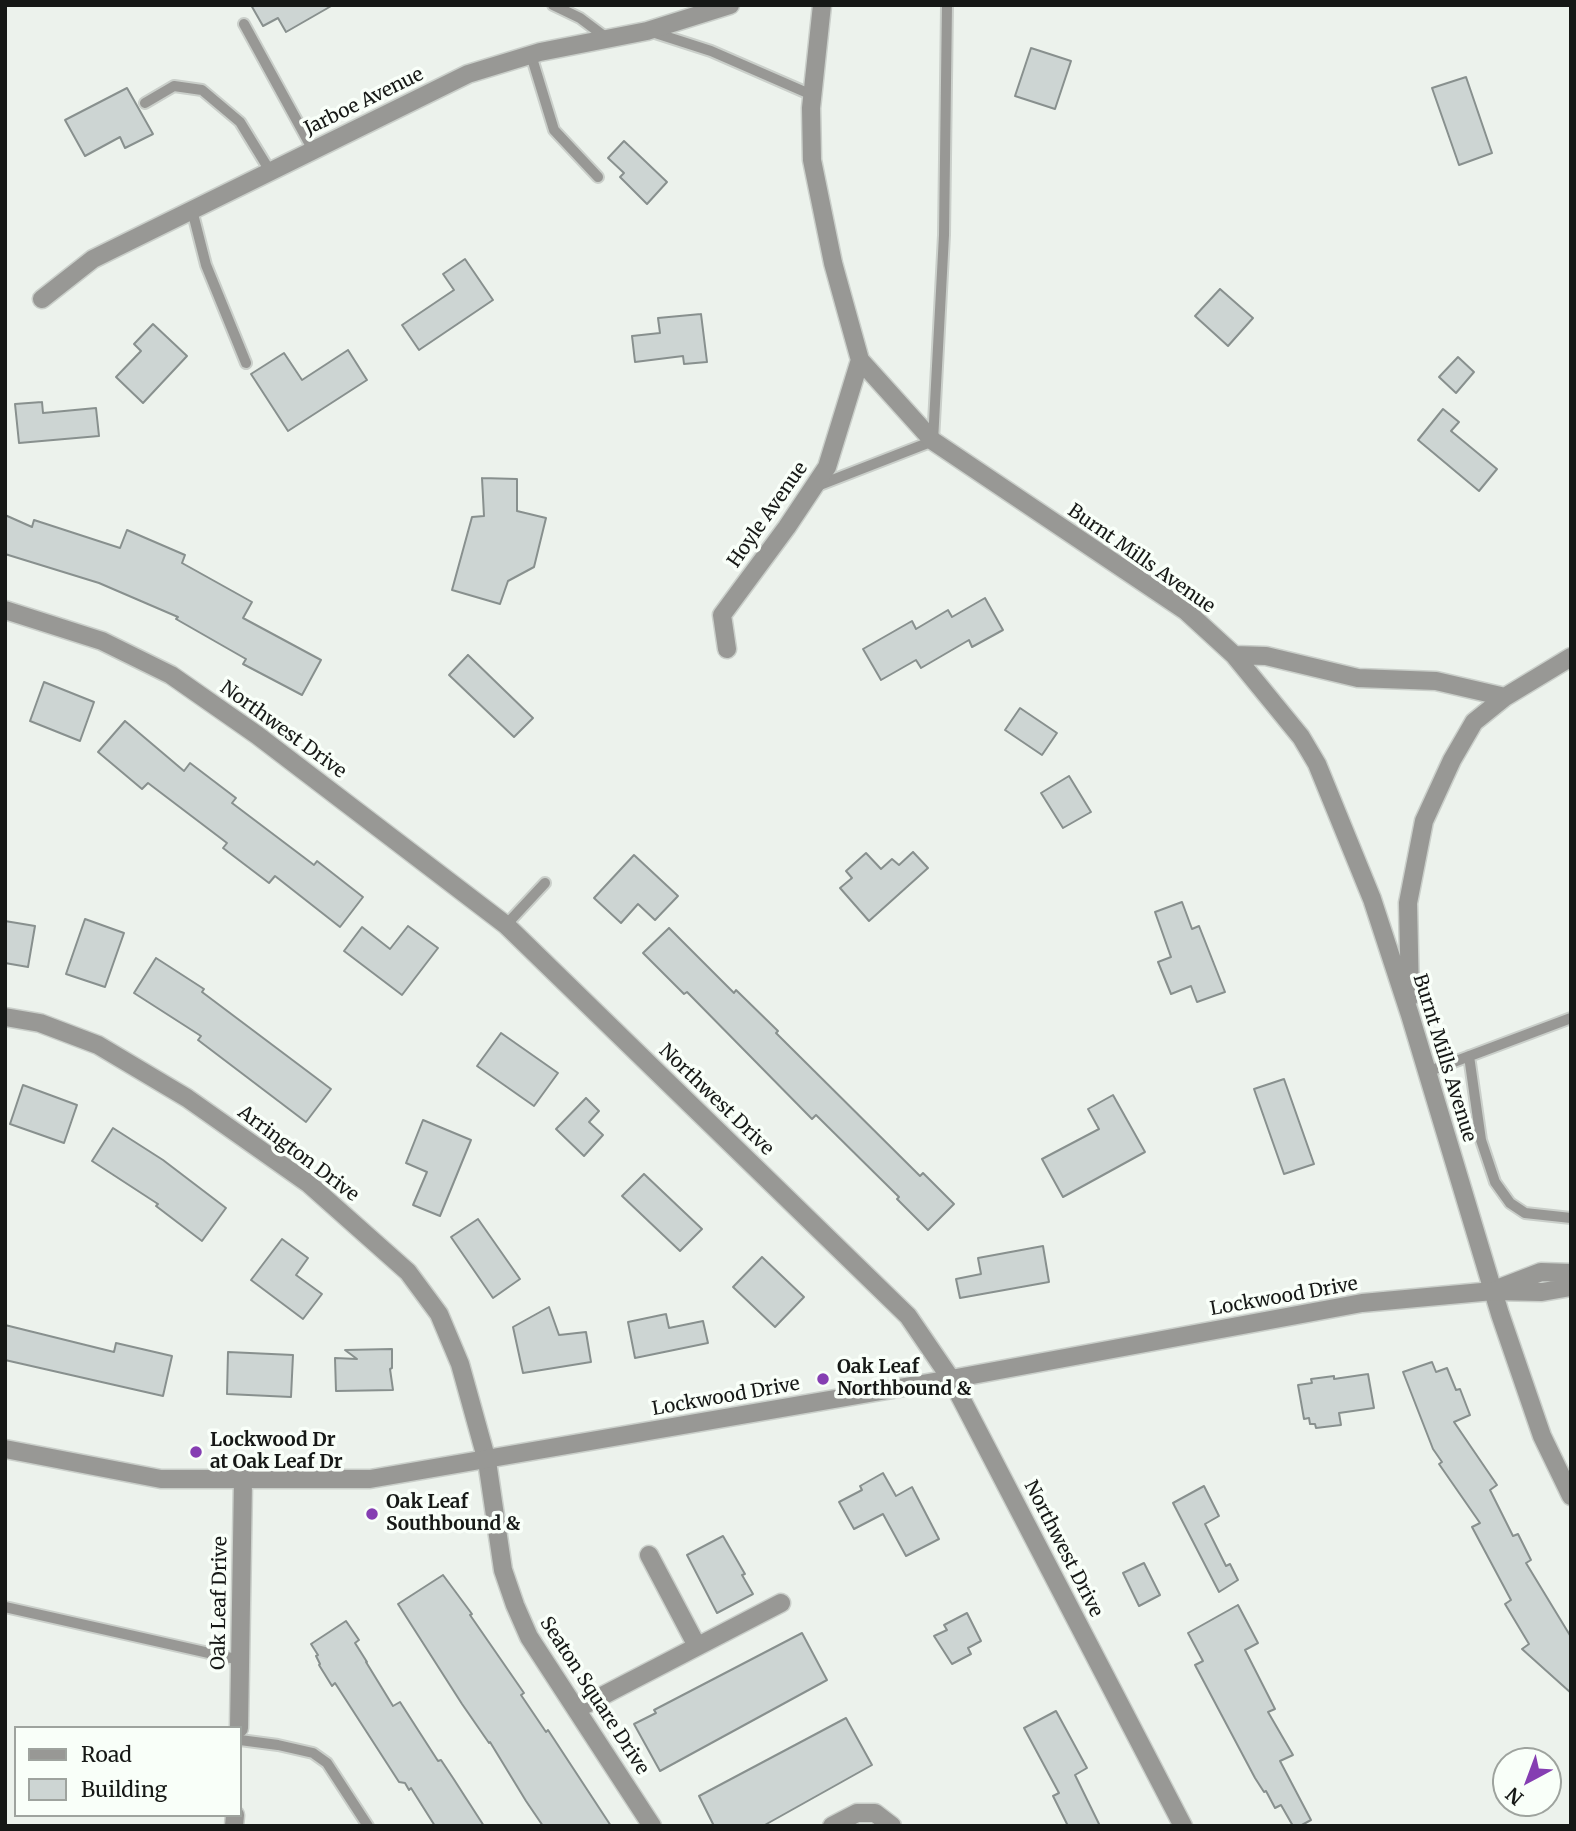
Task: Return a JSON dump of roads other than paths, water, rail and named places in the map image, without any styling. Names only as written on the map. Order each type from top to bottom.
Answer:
[{"type":"street","name":"Jarboe Avenue","points":[[42,299],[93,258],[468,74],[531,55],[647,31],[730,5]]},
{"type":"street","name":"Burnt Mills Avenue","points":[[822,5],[812,95],[812,160],[833,263],[860,360],[933,440],[1185,611],[1234,655],[1301,737],[1317,764],[1372,899],[1493,1291],[1542,1436],[1571,1496]]},
{"type":"street","name":"Hoyle Avenue","points":[[727,649],[722,615],[827,467],[860,360]]},
{"type":"street","name":"Northwest Drive","points":[[5,610],[102,641],[171,675],[257,735],[506,925],[908,1316],[951,1379],[1183,1826]]},
{"type":"street","points":[[1234,655],[1266,656],[1358,678],[1436,681],[1504,697]]},
{"type":"street","points":[[1410,1015],[1408,903],[1424,821],[1452,760],[1474,722],[1504,697],[1571,657]]},
{"type":"street","name":"Arrington Drive","points":[[5,1017],[40,1023],[98,1045],[187,1098],[309,1184],[408,1272],[439,1314],[460,1364],[487,1461]]},
{"type":"street","name":"Lockwood Drive","points":[[1493,1291],[1541,1272],[1571,1273]]},
{"type":"street","name":"Lockwood Drive","points":[[5,1449],[161,1479],[370,1479],[487,1461],[951,1379],[1362,1303],[1493,1291],[1542,1292],[1571,1287]]},
{"type":"street","name":"Seaton Square Drive","points":[[487,1461],[503,1570],[514,1605],[529,1637],[653,1826]]},
{"type":"street","name":"Oak Leaf Drive","points":[[239,1726],[243,1479]]},
{"type":"street","points":[[649,1555],[697,1646]]},
{"type":"street","points":[[577,1709],[781,1603]]},
{"type":"street","points":[[832,1826],[857,1813],[875,1813],[892,1826]]},
{"type":"lane","points":[[553,5],[580,18],[608,39]]},
{"type":"lane","points":[[814,488],[933,440],[944,235],[947,5]]},
{"type":"lane","points":[[244,24],[313,150]]},
{"type":"lane","points":[[647,31],[711,51],[812,95]]},
{"type":"lane","points":[[531,55],[554,130],[598,177]]},
{"type":"lane","points":[[145,103],[174,86],[202,90],[240,122],[270,171]]},
{"type":"lane","points":[[192,210],[206,265],[246,363]]},
{"type":"lane","points":[[506,925],[545,883]]},
{"type":"lane","points":[[1427,1072],[1571,1018]]},
{"type":"lane","points":[[1469,1056],[1481,1140],[1496,1182],[1510,1203],[1525,1213],[1571,1218]]},
{"type":"lane","points":[[5,1607],[240,1660]]},
{"type":"lane","points":[[242,1740],[278,1745],[313,1754],[327,1763],[368,1826]]},
{"type":"place","name":"Oak Leaf Northbound &","points":[[823,1379]]},
{"type":"place","name":"Lockwood Dr at Oak Leaf Dr","points":[[196,1452]]},
{"type":"place","name":"Oak Leaf Southbound &","points":[[372,1514]]}]
